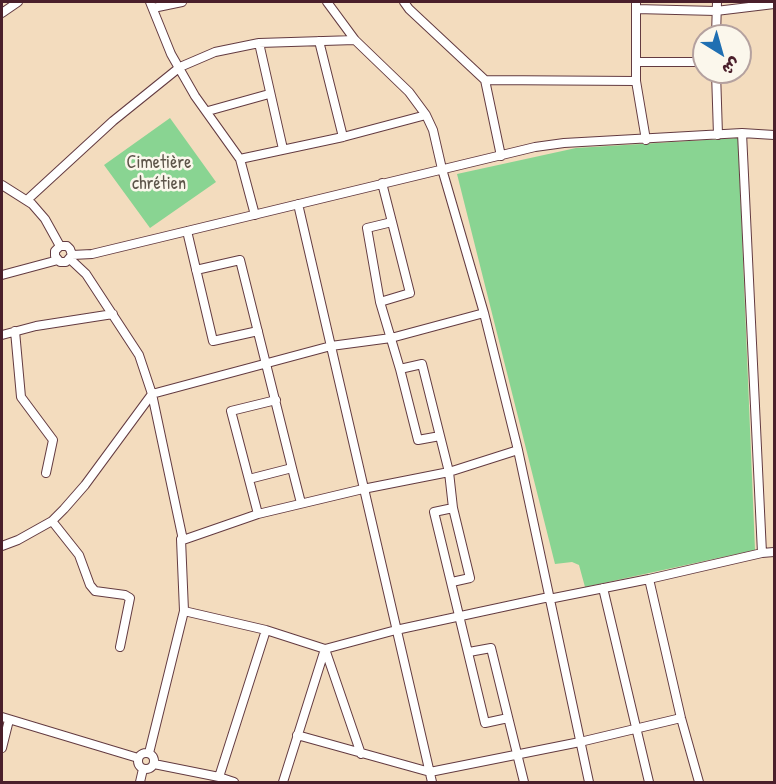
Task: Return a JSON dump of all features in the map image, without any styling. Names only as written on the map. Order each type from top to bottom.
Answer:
[{"type":"street","points":[[2,13],[18,2]]},
{"type":"street","points":[[182,2],[151,5],[171,54],[195,96],[208,111],[240,159],[255,215]]},
{"type":"street","points":[[327,2],[355,40],[409,93],[426,115],[433,130],[442,169],[484,313],[518,450],[590,783]]},
{"type":"street","points":[[404,2],[485,80],[501,156]]},
{"type":"street","points":[[646,140],[636,81],[636,5],[774,4]]},
{"type":"street","points":[[716,6],[716,24]]},
{"type":"street","points":[[27,200],[113,121],[180,67],[215,52],[259,43],[355,40]]},
{"type":"street","points":[[319,41],[343,137]]},
{"type":"street","points":[[259,43],[283,149]]},
{"type":"street","points":[[637,62],[692,62]]},
{"type":"street","points":[[485,80],[636,81]]},
{"type":"street","points":[[716,84],[718,135]]},
{"type":"street","points":[[208,111],[269,94]]},
{"type":"street","points":[[240,159],[343,137],[426,115]]},
{"type":"street","points":[[742,133],[762,553]]},
{"type":"street","points":[[2,275],[58,260],[64,262],[71,257],[92,254],[382,183],[564,143],[742,133],[774,135]]},
{"type":"street","points":[[380,302],[410,293],[382,183]]},
{"type":"street","points":[[2,185],[27,200],[45,219],[60,246]]},
{"type":"street","points":[[298,204],[432,783]]},
{"type":"street","points":[[392,222],[367,228],[380,302],[418,440],[440,436]]},
{"type":"street","points":[[187,231],[213,341],[258,331]]},
{"type":"street","points":[[60,246],[69,247],[71,257],[86,274],[136,349],[152,394],[183,540]]},
{"type":"street","points":[[58,260],[55,254],[60,246]]},
{"type":"street","points":[[196,270],[240,260],[301,503]]},
{"type":"street","points":[[2,546],[52,521],[85,485],[152,394],[331,346],[391,338],[484,313]]},
{"type":"street","points":[[2,334],[113,314]]},
{"type":"street","points":[[15,331],[21,397],[53,440],[46,473]]},
{"type":"street","points":[[400,369],[422,364],[449,472],[453,508],[470,578],[452,582]]},
{"type":"street","points":[[258,514],[231,411],[276,400]]},
{"type":"street","points":[[149,753],[184,611],[181,539],[258,514],[363,489],[449,472],[518,450]]},
{"type":"street","points":[[249,479],[292,468]]},
{"type":"street","points":[[453,508],[435,512],[485,723],[508,718]]},
{"type":"street","points":[[52,521],[79,555],[90,585],[95,591],[125,595],[130,598],[120,647]]},
{"type":"street","points":[[184,611],[266,630],[325,649],[460,616],[774,552]]},
{"type":"street","points":[[649,579],[681,718],[699,783]]},
{"type":"street","points":[[603,588],[649,783]]},
{"type":"street","points":[[219,777],[266,630]]},
{"type":"street","points":[[469,652],[491,648],[524,783]]},
{"type":"street","points":[[283,783],[325,649]]},
{"type":"street","points":[[325,649],[361,754]]},
{"type":"street","points":[[2,748],[5,718],[138,758]]},
{"type":"street","points":[[297,735],[430,772],[580,742],[681,718]]},
{"type":"street","points":[[143,769],[138,764],[138,758],[142,753],[149,753],[154,758],[154,764]]},
{"type":"street","points":[[154,764],[233,782]]},
{"type":"street","points":[[143,769],[148,769],[154,764]]},
{"type":"street","points":[[140,783],[143,769]]},
{"type":"green space","name":"Cimetière chrétien","points":[[170,118],[216,182],[150,228],[104,165]]},
{"type":"green space","points":[[738,138],[755,550],[585,587],[579,565],[572,562],[555,564],[457,174],[576,148]]}]
